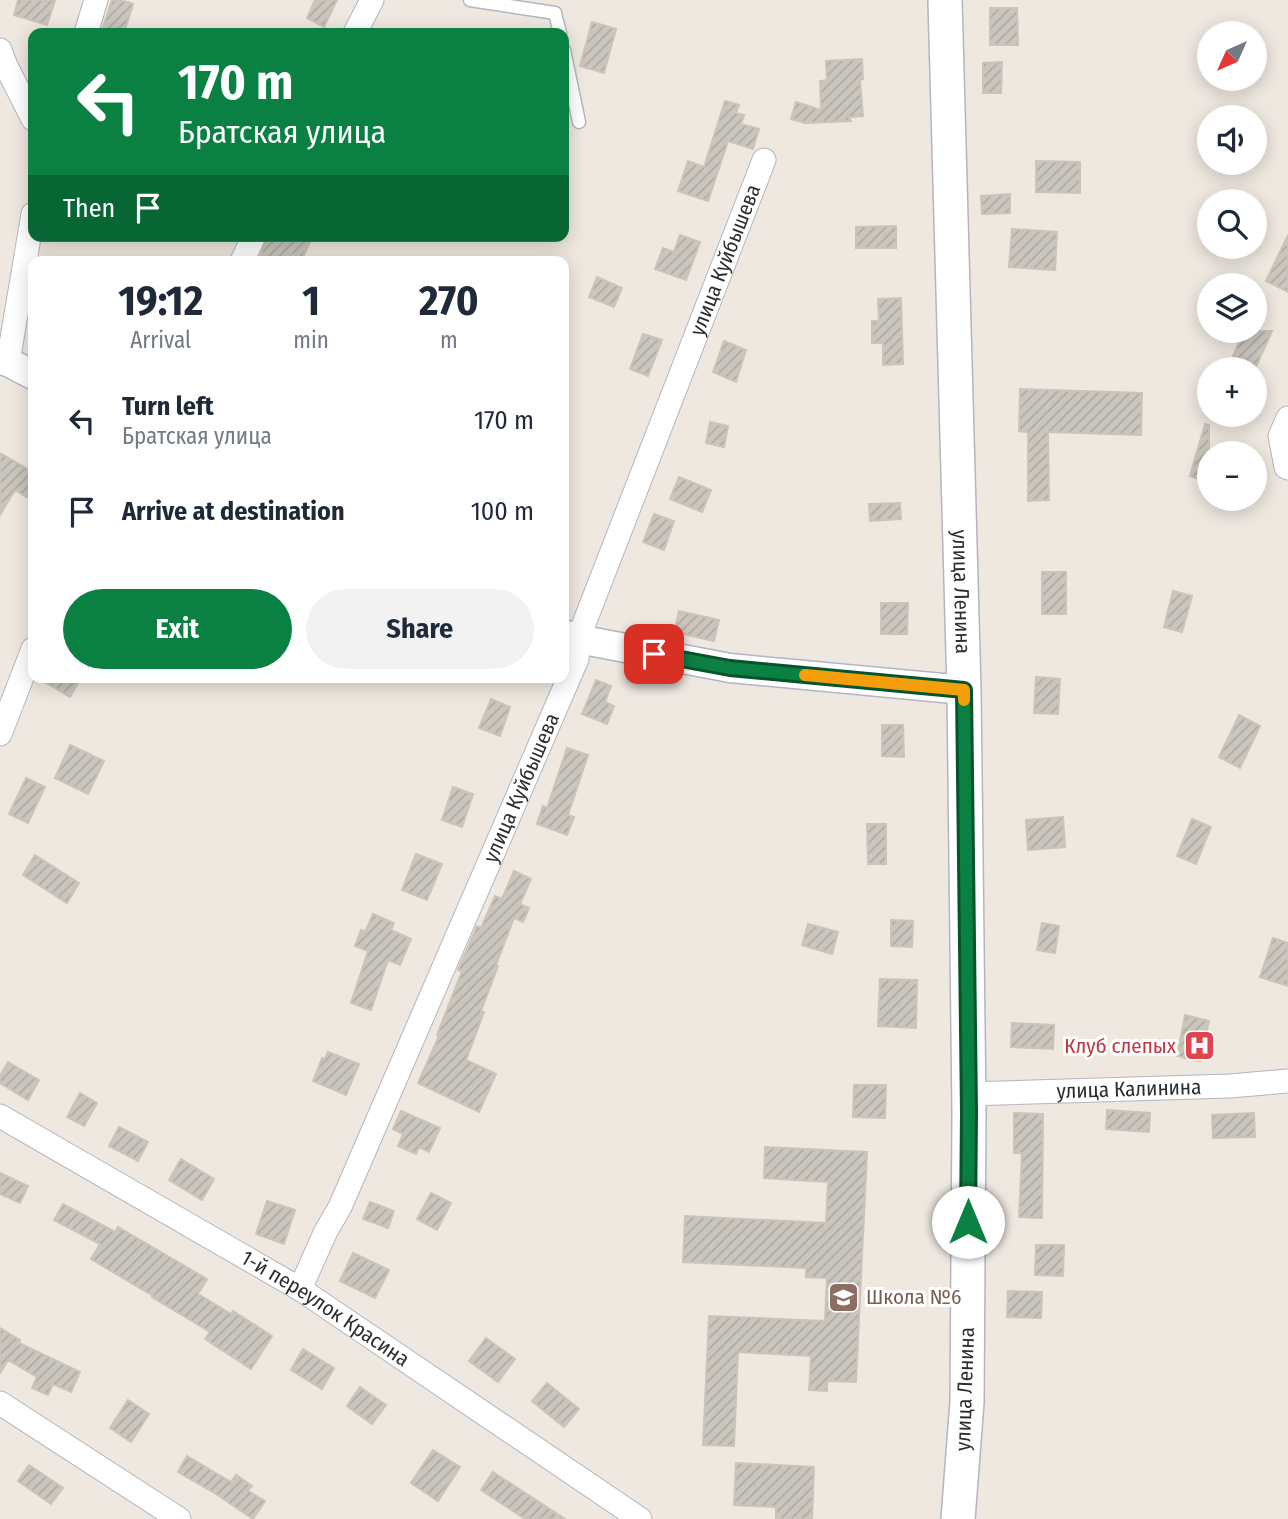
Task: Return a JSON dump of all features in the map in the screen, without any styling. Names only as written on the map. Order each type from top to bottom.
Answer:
[{"type":"main road","name":"улица Ленина","points":[[946,0],[964,690],[969,1113],[967,1402],[958,1519]]},
{"type":"street","points":[[88,28],[96,0]]},
{"type":"street","points":[[358,28],[372,0]]},
{"type":"street","points":[[2,60],[28,109]]},
{"type":"street","name":"улица Куйбышева","points":[[569,677],[577,659],[571,636],[764,160]]},
{"type":"street","points":[[28,239],[4,361],[28,373]]},
{"type":"street","points":[[1288,418],[1280,436],[1288,468]]},
{"type":"street","points":[[571,636],[730,668],[964,690]]},
{"type":"street","points":[[0,734],[7,704],[28,660]]},
{"type":"street","name":"улица Куйбышева","points":[[300,1289],[345,1194],[567,683]]},
{"type":"street","name":"улица Калинина","points":[[968,1094],[1230,1086],[1288,1081]]},
{"type":"street","name":"1-й переулок Красина","points":[[0,1116],[300,1289],[640,1519]]},
{"type":"street","points":[[0,1403],[179,1519]]},
{"type":"lane","points":[[470,0],[555,13],[559,28]]},
{"type":"lane","points":[[569,74],[579,122]]},
{"type":"building","points":[[18,0],[55,0],[47,25],[14,15]]},
{"type":"building","points":[[112,0],[133,4],[126,28],[103,28]]},
{"type":"building","points":[[315,0],[337,0],[324,27],[307,18]]},
{"type":"building","points":[[990,8],[1017,8],[1018,45],[990,45]]},
{"type":"building","points":[[592,22],[616,29],[604,73],[580,66]]},
{"type":"building","points":[[862,59],[863,79],[860,80],[863,116],[849,117],[851,121],[805,123],[791,119],[796,102],[821,110],[820,81],[827,80],[826,61]]},
{"type":"building","points":[[1002,62],[1001,93],[983,93],[983,63]]},
{"type":"building","points":[[725,101],[739,105],[736,113],[744,115],[741,124],[759,129],[753,149],[728,141],[708,201],[678,191],[688,161],[704,167]]},
{"type":"building","points":[[1036,161],[1080,162],[1080,193],[1036,192]]},
{"type":"building","points":[[1010,194],[1010,213],[982,214],[981,196]]},
{"type":"building","points":[[896,226],[896,248],[856,248],[856,227]]},
{"type":"building","points":[[1012,229],[1057,232],[1055,270],[1009,267]]},
{"type":"building","points":[[680,235],[700,242],[686,280],[655,269],[663,248],[674,252]]},
{"type":"building","points":[[1288,235],[1288,292],[1267,282]]},
{"type":"building","points":[[266,242],[310,242],[303,256],[260,256]]},
{"type":"building","points":[[597,277],[622,288],[614,307],[589,297]]},
{"type":"building","points":[[901,298],[903,364],[883,365],[883,343],[872,343],[872,321],[879,321],[878,299]]},
{"type":"building","points":[[643,334],[662,340],[648,376],[630,369]]},
{"type":"building","points":[[724,341],[746,350],[736,382],[713,372]]},
{"type":"building","points":[[1239,343],[1267,343],[1260,357],[1233,356]]},
{"type":"building","points":[[1020,389],[1142,393],[1141,435],[1048,432],[1049,500],[1028,501],[1028,432],[1019,431]]},
{"type":"building","points":[[710,422],[728,426],[724,447],[706,443]]},
{"type":"building","points":[[1204,427],[1209,427],[1209,441],[1200,441]]},
{"type":"building","points":[[1197,452],[1197,478],[1190,476]]},
{"type":"building","points":[[0,453],[28,469],[28,498],[15,490],[0,515]]},
{"type":"building","points":[[679,477],[711,490],[702,512],[670,499]]},
{"type":"building","points":[[900,503],[901,519],[870,521],[869,504]]},
{"type":"building","points":[[654,514],[674,521],[664,550],[643,542]]},
{"type":"building","points":[[1042,572],[1066,572],[1066,614],[1042,614]]},
{"type":"building","points":[[1173,591],[1192,596],[1182,632],[1164,627]]},
{"type":"building","points":[[881,603],[908,603],[907,634],[881,634]]},
{"type":"building","points":[[679,611],[719,620],[714,641],[674,632]]},
{"type":"building","points":[[1036,677],[1060,679],[1058,714],[1034,713]]},
{"type":"building","points":[[596,680],[611,686],[605,702],[614,706],[607,724],[582,714]]},
{"type":"building","points":[[47,683],[78,683],[70,697]]},
{"type":"building","points":[[491,699],[510,707],[500,736],[479,728]]},
{"type":"building","points":[[1239,715],[1260,726],[1240,768],[1219,757]]},
{"type":"building","points":[[882,725],[903,725],[904,757],[882,756]]},
{"type":"building","points":[[70,745],[104,761],[88,794],[55,778]]},
{"type":"building","points":[[567,748],[588,755],[568,815],[574,817],[567,835],[537,824],[543,806],[547,808]]},
{"type":"building","points":[[26,778],[45,787],[28,823],[9,814]]},
{"type":"building","points":[[453,787],[473,794],[462,827],[442,820]]},
{"type":"building","points":[[1063,817],[1065,847],[1028,850],[1026,820]]},
{"type":"building","points":[[1192,819],[1211,827],[1196,864],[1177,856]]},
{"type":"building","points":[[867,824],[886,824],[886,864],[868,864]]},
{"type":"building","points":[[416,854],[442,864],[427,900],[402,890]]},
{"type":"building","points":[[35,855],[79,883],[67,903],[23,875]]},
{"type":"building","points":[[514,871],[531,879],[520,904],[529,908],[523,922],[514,918],[466,1060],[496,1074],[479,1112],[418,1083],[439,1036],[437,1035],[462,971],[458,970],[477,926],[481,928],[495,896],[502,899]]},
{"type":"building","points":[[373,914],[394,923],[391,930],[411,939],[400,965],[388,960],[371,1010],[351,1003],[368,951],[355,946],[361,930],[365,932]]},
{"type":"building","points":[[891,920],[913,921],[912,947],[891,946]]},
{"type":"building","points":[[1042,923],[1059,926],[1055,953],[1037,950]]},
{"type":"building","points":[[808,924],[838,932],[832,954],[802,945]]},
{"type":"building","points":[[1273,938],[1288,943],[1288,986],[1260,977]]},
{"type":"building","points":[[880,979],[917,980],[916,1028],[878,1026]]},
{"type":"building","points":[[1185,1015],[1209,1021],[1200,1061],[1177,1056]]},
{"type":"building","points":[[1012,1023],[1054,1025],[1053,1049],[1011,1047]]},
{"type":"building","points":[[328,1052],[359,1064],[346,1095],[313,1081],[322,1058],[325,1059]]},
{"type":"building","points":[[8,1062],[39,1080],[28,1100],[0,1083],[0,1076]]},
{"type":"building","points":[[854,1085],[886,1085],[885,1118],[853,1117]]},
{"type":"building","points":[[80,1093],[97,1103],[84,1126],[67,1117]]},
{"type":"building","points":[[1107,1110],[1150,1113],[1149,1132],[1106,1129]]},
{"type":"building","points":[[401,1111],[440,1128],[429,1152],[419,1147],[416,1154],[398,1146],[403,1134],[393,1129]]},
{"type":"building","points":[[1014,1113],[1043,1114],[1042,1218],[1019,1217],[1022,1153],[1014,1153]]},
{"type":"building","points":[[1254,1113],[1255,1137],[1213,1138],[1212,1115]]},
{"type":"building","points":[[119,1127],[148,1142],[138,1161],[109,1146]]},
{"type":"building","name":"Школа №6","points":[[765,1147],[867,1152],[856,1382],[827,1381],[827,1391],[809,1390],[811,1356],[738,1352],[734,1446],[703,1445],[709,1316],[825,1321],[827,1278],[806,1277],[806,1268],[683,1262],[685,1216],[826,1223],[828,1182],[764,1178]]},
{"type":"building","points":[[181,1159],[214,1179],[202,1200],[169,1180]]},
{"type":"building","points":[[0,1173],[28,1186],[20,1203],[0,1194]]},
{"type":"building","points":[[431,1193],[451,1203],[437,1230],[417,1219]]},
{"type":"building","points":[[267,1201],[295,1210],[284,1244],[256,1234]]},
{"type":"building","points":[[370,1202],[394,1211],[388,1228],[363,1219]]},
{"type":"building","points":[[63,1204],[115,1232],[118,1227],[207,1279],[198,1294],[231,1314],[233,1311],[272,1336],[251,1369],[205,1339],[210,1332],[91,1259],[100,1244],[54,1220]]},
{"type":"building","points":[[1036,1245],[1064,1245],[1063,1276],[1035,1275]]},
{"type":"building","points":[[353,1253],[389,1270],[375,1298],[340,1281]]},
{"type":"building","points":[[1008,1291],[1042,1292],[1041,1318],[1007,1317]]},
{"type":"building","points":[[0,1328],[20,1340],[19,1343],[80,1372],[71,1392],[53,1384],[48,1395],[32,1388],[37,1377],[8,1360],[0,1373]]},
{"type":"building","points":[[486,1338],[515,1359],[498,1382],[469,1361]]},
{"type":"building","points":[[303,1349],[334,1368],[322,1389],[291,1370]]},
{"type":"building","points":[[547,1383],[579,1409],[564,1427],[532,1401]]},
{"type":"building","points":[[360,1387],[386,1405],[372,1424],[347,1406]]},
{"type":"building","points":[[128,1400],[149,1414],[131,1442],[110,1428]]},
{"type":"building","points":[[433,1450],[460,1467],[438,1501],[411,1483]]},
{"type":"building","points":[[187,1456],[231,1482],[236,1475],[252,1486],[248,1491],[265,1501],[253,1519],[178,1472]]},
{"type":"building","points":[[736,1463],[814,1467],[812,1519],[776,1519],[776,1507],[734,1505]]},
{"type":"building","points":[[29,1465],[63,1488],[51,1504],[18,1481]]},
{"type":"building","points":[[493,1472],[565,1519],[525,1519],[481,1490]]},
{"type":"slow traffic","points":[[805,675],[964,690],[964,700]]},
{"type":"place","name":"Клуб слепых","points":[[1199,1046]]},
{"type":"place","name":"Школа №6","points":[[843,1297]]},
{"type":"route","points":[[654,654],[730,668],[964,690],[968,1222]]}]
